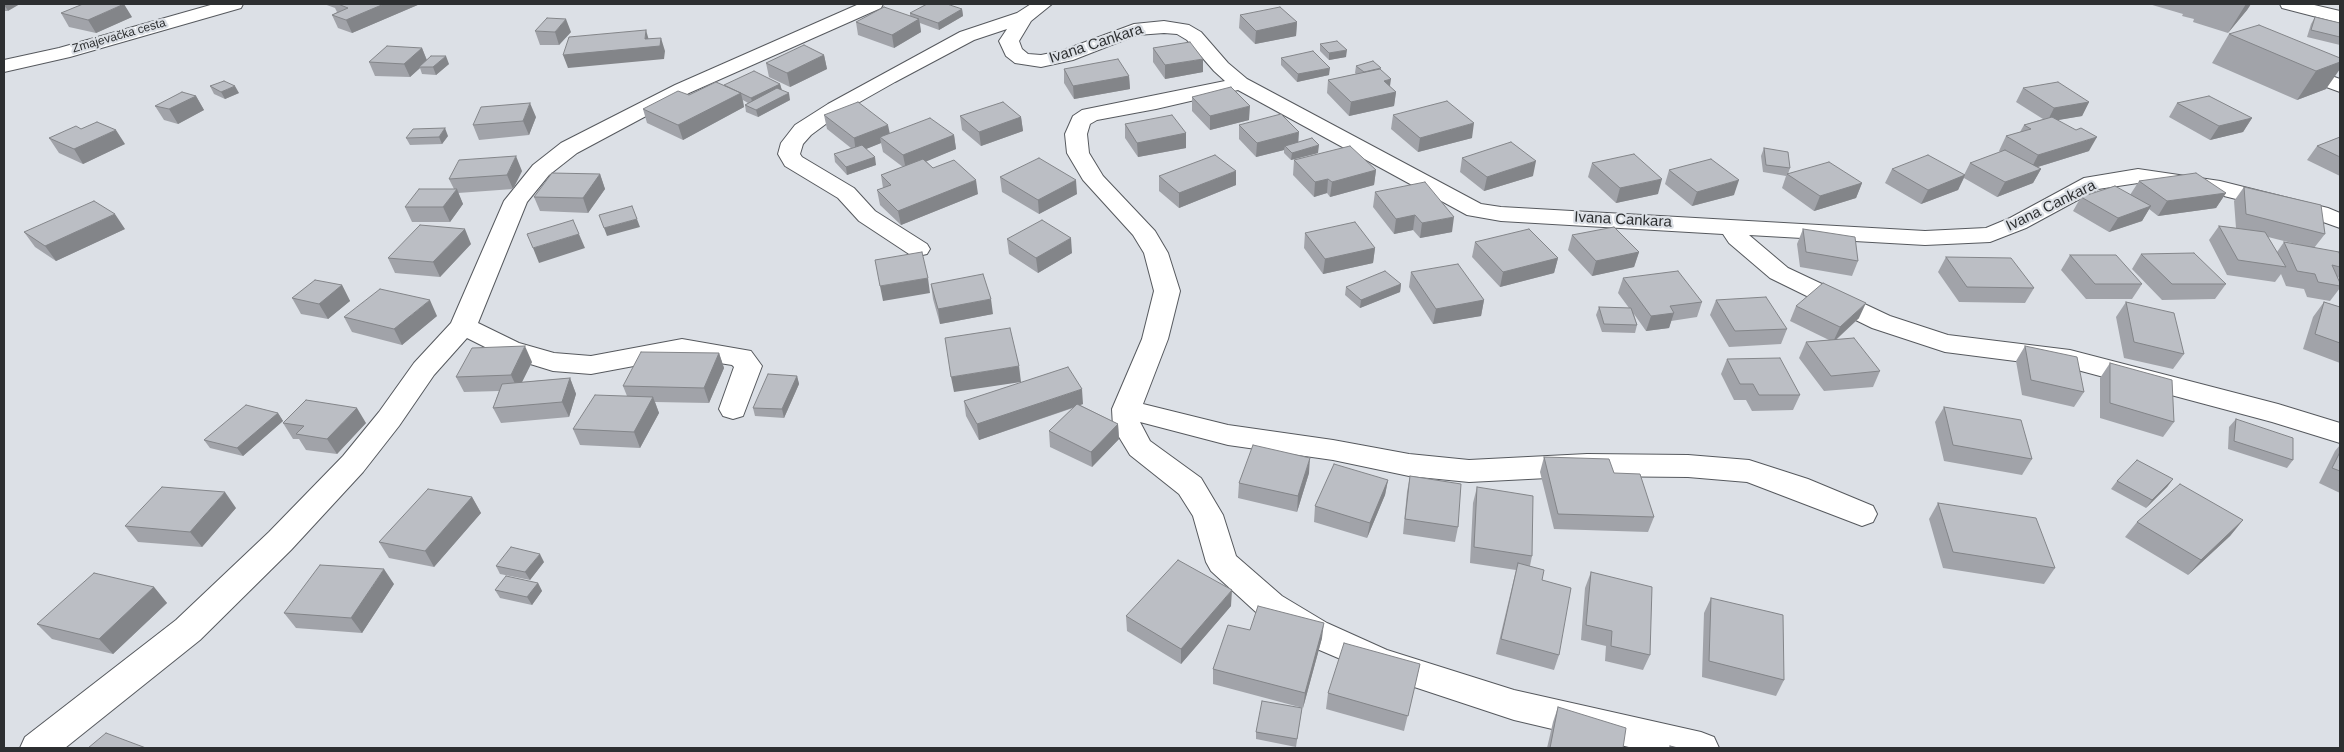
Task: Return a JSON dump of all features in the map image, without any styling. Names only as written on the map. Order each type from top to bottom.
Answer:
[{"type":"street","name":"Zmajevačka cesta","points":[[4,66],[63,53],[234,4]]},
{"type":"street","points":[[38,748],[188,630],[280,541],[353,464],[390,420],[424,369],[463,326],[516,201],[541,170],[569,148],[682,89],[874,4]]},
{"type":"street","name":"Ivana Cankara","points":[[1043,4],[1024,17],[1009,41],[1013,52],[1022,59],[1040,62],[1066,56],[1134,30],[1164,27],[1182,29],[1194,36],[1221,67],[1240,83],[1475,210],[1501,214],[1925,238],[1990,235],[2018,223],[2092,183],[2138,176],[2220,188],[2320,213],[2340,221]]},
{"type":"street","points":[[2289,4],[2340,17]]},
{"type":"street","points":[[918,249],[867,216],[846,193],[793,161],[789,154],[792,143],[804,130],[835,108],[888,78],[967,36],[1024,17]]},
{"type":"street","points":[[14,46],[63,53]]},
{"type":"street","points":[[2275,61],[2340,86]]},
{"type":"street","points":[[1240,83],[1156,103],[1090,115],[1082,121],[1076,134],[1078,152],[1094,180],[1143,231],[1156,253],[1167,291],[1155,339],[1126,409],[1127,426],[1140,448],[1190,486],[1208,515],[1222,562],[1270,606],[1315,633],[1378,660],[1514,705],[1701,748]]},
{"type":"street","points":[[1731,226],[1738,238],[1779,273],[1881,322],[1945,343],[2070,359],[2278,414],[2340,433]]},
{"type":"street","points":[[463,326],[510,349],[553,362],[591,365],[682,348],[741,357],[748,366],[733,409]]},
{"type":"street","points":[[1126,409],[1228,435],[1333,450],[1409,465],[1469,471],[1587,465],[1688,466],[1749,471],[1797,487],[1862,514]]},
{"type":"building","points":[[83,4],[124,4],[88,20],[61,13]]},
{"type":"building","points":[[338,4],[384,4],[346,20],[332,15],[348,8]]},
{"type":"building","points":[[927,4],[947,4],[962,9],[938,23],[910,13]]},
{"type":"building","points":[[884,7],[919,19],[892,35],[856,22]]},
{"type":"building","points":[[1280,7],[1297,22],[1256,31],[1240,15]]},
{"type":"building","points":[[2315,17],[2340,23],[2340,37],[2311,30]]},
{"type":"building","points":[[547,18],[566,19],[555,32],[535,31]]},
{"type":"building","points":[[2259,25],[2340,58],[2340,62],[2316,71],[2229,34]]},
{"type":"building","points":[[646,30],[645,39],[661,38],[660,46],[563,55],[569,37]]},
{"type":"building","points":[[1337,41],[1347,50],[1329,53],[1320,44]]},
{"type":"building","points":[[1190,42],[1203,59],[1165,65],[1153,48]]},
{"type":"building","points":[[804,45],[824,55],[787,73],[766,63]]},
{"type":"building","points":[[387,46],[422,48],[404,64],[369,62]]},
{"type":"building","points":[[1313,51],[1330,68],[1298,74],[1281,58]]},
{"type":"building","points":[[431,56],[446,56],[433,67],[419,67]]},
{"type":"building","points":[[1118,59],[1129,76],[1073,86],[1064,69]]},
{"type":"building","points":[[1373,61],[1381,68],[1364,72],[1356,66]]},
{"type":"building","points":[[1380,69],[1391,79],[1384,81],[1396,92],[1351,102],[1328,80]]},
{"type":"building","points":[[754,71],[780,84],[751,98],[724,85]]},
{"type":"building","points":[[224,81],[235,86],[221,92],[210,86]]},
{"type":"building","points":[[716,82],[741,93],[678,125],[643,109],[678,91],[689,95]]},
{"type":"building","points":[[2058,82],[2089,102],[2054,108],[2023,88]]},
{"type":"building","points":[[1231,87],[1250,106],[1210,116],[1192,97]]},
{"type":"building","points":[[777,88],[789,93],[756,110],[745,105]]},
{"type":"building","points":[[182,92],[196,96],[169,109],[155,106]]},
{"type":"building","points":[[2209,96],[2252,118],[2219,126],[2177,103]]},
{"type":"building","points":[[1447,101],[1474,123],[1420,138],[1393,115]]},
{"type":"building","points":[[858,102],[888,125],[854,138],[824,115]]},
{"type":"building","points":[[1003,102],[1021,117],[979,132],[960,116]]},
{"type":"building","points":[[530,103],[523,121],[473,125],[481,107]]},
{"type":"building","points":[[1281,114],[1299,132],[1257,143],[1239,125]]},
{"type":"building","points":[[1172,115],[1186,133],[1137,143],[1125,124]]},
{"type":"building","points":[[2052,117],[2076,130],[2081,128],[2097,137],[2038,155],[2006,136],[2031,129],[2024,125]]},
{"type":"building","points":[[930,118],[954,135],[903,155],[880,137]]},
{"type":"building","points":[[97,122],[116,130],[74,149],[49,138],[76,126],[81,129]]},
{"type":"building","points":[[445,128],[439,137],[406,138],[413,129]]},
{"type":"building","points":[[2340,137],[2340,157],[2317,146]]},
{"type":"building","points":[[1312,138],[1319,145],[1292,153],[1285,146]]},
{"type":"building","points":[[1511,142],[1536,161],[1487,177],[1462,158]]},
{"type":"building","points":[[862,145],[875,157],[846,167],[834,154]]},
{"type":"building","points":[[1350,146],[1376,170],[1332,182],[1328,179],[1315,182],[1294,160]]},
{"type":"building","points":[[1764,148],[1788,152],[1790,168],[1766,165]]},
{"type":"building","points":[[2005,150],[2041,169],[2005,182],[1970,163]]},
{"type":"building","points":[[1634,154],[1662,179],[1620,188],[1592,163]]},
{"type":"building","points":[[1215,155],[1236,171],[1179,193],[1159,176]]},
{"type":"building","points":[[1928,155],[1965,175],[1928,190],[1892,169]]},
{"type":"building","points":[[516,156],[507,175],[449,179],[459,160]]},
{"type":"building","points":[[1039,158],[1076,180],[1038,200],[1000,177]]},
{"type":"building","points":[[923,159],[933,168],[954,160],[976,180],[898,211],[877,190],[891,185],[881,175]]},
{"type":"building","points":[[1711,159],[1739,180],[1697,192],[1669,170]]},
{"type":"building","points":[[1829,162],[1862,183],[1820,196],[1787,174]]},
{"type":"building","points":[[552,173],[600,174],[583,198],[534,197]]},
{"type":"building","points":[[2196,173],[2226,193],[2167,201],[2139,181]]},
{"type":"building","points":[[1425,182],[1454,217],[1422,223],[1415,215],[1396,219],[1375,192]]},
{"type":"building","points":[[2115,186],[2151,206],[2118,218],[2081,197]]},
{"type":"building","points":[[2244,187],[2321,205],[2325,234],[2246,214]]},
{"type":"building","points":[[419,189],[457,189],[443,207],[405,207]]},
{"type":"building","points":[[94,201],[115,214],[45,246],[24,232]]},
{"type":"building","points":[[632,206],[637,219],[604,228],[599,215]]},
{"type":"building","points":[[573,220],[579,234],[533,248],[527,234]]},
{"type":"building","points":[[1042,220],[1071,238],[1036,258],[1007,239]]},
{"type":"building","points":[[1355,222],[1375,248],[1325,259],[1305,233]]},
{"type":"building","points":[[420,225],[465,229],[433,262],[388,258]]},
{"type":"building","points":[[2219,226],[2265,232],[2286,267],[2238,260]]},
{"type":"building","points":[[1614,227],[1639,252],[1596,261],[1572,235]]},
{"type":"building","points":[[1529,229],[1558,258],[1503,272],[1475,242]]},
{"type":"building","points":[[1803,229],[1855,237],[1858,261],[1806,252]]},
{"type":"building","points":[[2284,242],[2339,252],[2340,267],[2332,265],[2340,286],[2318,282],[2315,274],[2297,271]]},
{"type":"building","points":[[922,252],[928,278],[880,286],[875,260]]},
{"type":"building","points":[[2194,253],[2226,284],[2172,284],[2141,254]]},
{"type":"building","points":[[2070,255],[2116,255],[2142,284],[2095,284]]},
{"type":"building","points":[[1946,257],[2011,258],[2034,288],[1967,287]]},
{"type":"building","points":[[1458,264],[1484,300],[1436,309],[1411,272]]},
{"type":"building","points":[[1385,271],[1401,284],[1361,300],[1346,287]]},
{"type":"building","points":[[1678,271],[1702,302],[1670,306],[1674,313],[1651,316],[1623,278]]},
{"type":"building","points":[[983,274],[991,299],[938,309],[931,284]]},
{"type":"building","points":[[315,280],[342,285],[319,304],[292,298]]},
{"type":"building","points":[[1823,283],[1866,303],[1840,327],[1796,306]]},
{"type":"building","points":[[380,289],[430,300],[394,329],[344,317]]},
{"type":"building","points":[[1766,297],[1787,329],[1735,331],[1716,300]]},
{"type":"building","points":[[2126,302],[2174,313],[2184,354],[2134,342]]},
{"type":"building","points":[[2324,302],[2340,307],[2340,343],[2315,334]]},
{"type":"building","points":[[1599,307],[1631,308],[1637,325],[1604,324]]},
{"type":"building","points":[[1010,328],[1019,366],[951,377],[945,338]]},
{"type":"building","points":[[1854,338],[1880,371],[1831,376],[1806,342]]},
{"type":"building","points":[[525,346],[511,375],[456,377],[472,348]]},
{"type":"building","points":[[2025,346],[2077,357],[2084,392],[2031,380]]},
{"type":"building","points":[[641,352],[719,353],[704,388],[623,386]]},
{"type":"building","points":[[1780,358],[1800,395],[1759,395],[1753,384],[1740,384],[1727,359]]},
{"type":"building","points":[[2110,363],[2172,380],[2174,422],[2110,403]]},
{"type":"building","points":[[1068,367],[1082,389],[977,424],[964,401]]},
{"type":"building","points":[[768,374],[797,376],[782,409],[753,408]]},
{"type":"building","points":[[570,378],[562,402],[493,408],[502,384]]},
{"type":"building","points":[[595,395],[653,397],[634,432],[573,429]]},
{"type":"building","points":[[306,400],[357,408],[327,439],[296,434],[304,426],[283,423]]},
{"type":"building","points":[[1077,404],[1118,424],[1091,452],[1049,431]]},
{"type":"building","points":[[246,405],[278,413],[237,448],[204,440]]},
{"type":"building","points":[[1944,407],[2021,420],[2032,459],[1953,445]]},
{"type":"building","points":[[2236,419],[2293,438],[2293,460],[2234,441]]},
{"type":"building","points":[[1253,445],[1310,458],[1298,496],[1239,483]]},
{"type":"building","points":[[2340,452],[2340,471],[2332,468]]},
{"type":"building","points":[[1544,457],[1609,459],[1614,473],[1640,474],[1654,517],[1558,514]]},
{"type":"building","points":[[2137,460],[2173,479],[2152,500],[2117,481]]},
{"type":"building","points":[[1334,464],[1388,480],[1370,523],[1315,506]]},
{"type":"building","points":[[1410,476],[1461,484],[1458,527],[1405,519]]},
{"type":"building","points":[[2180,484],[2243,520],[2201,560],[2137,522]]},
{"type":"building","points":[[162,487],[225,492],[190,532],[125,526]]},
{"type":"building","points":[[1477,487],[1533,496],[1532,556],[1474,547]]},
{"type":"building","points":[[428,489],[472,497],[425,551],[379,542]]},
{"type":"building","points":[[1938,503],[2036,518],[2055,568],[1953,552]]},
{"type":"building","points":[[511,547],[540,554],[525,572],[496,566]]},
{"type":"building","points":[[1178,560],[1232,590],[1181,649],[1126,616]]},
{"type":"building","points":[[1518,563],[1544,570],[1542,580],[1571,588],[1559,655],[1501,639]]},
{"type":"building","points":[[320,565],[384,569],[351,618],[284,613]]},
{"type":"building","points":[[1591,572],[1652,587],[1650,655],[1611,646],[1612,631],[1586,625]]},
{"type":"building","points":[[94,573],[154,587],[99,639],[37,624]]},
{"type":"building","points":[[506,576],[538,583],[527,597],[495,590]]},
{"type":"building","points":[[1711,598],[1783,615],[1784,680],[1709,661]]},
{"type":"building","points":[[1258,606],[1324,623],[1305,693],[1213,669],[1228,625],[1250,630]]},
{"type":"building","points":[[1344,643],[1420,664],[1408,716],[1328,693]]},
{"type":"building","points":[[1262,701],[1302,708],[1297,739],[1256,732]]},
{"type":"building","points":[[1558,707],[1626,728],[1623,748],[1550,748]]},
{"type":"building","points":[[106,733],[146,748],[88,748]]}]
